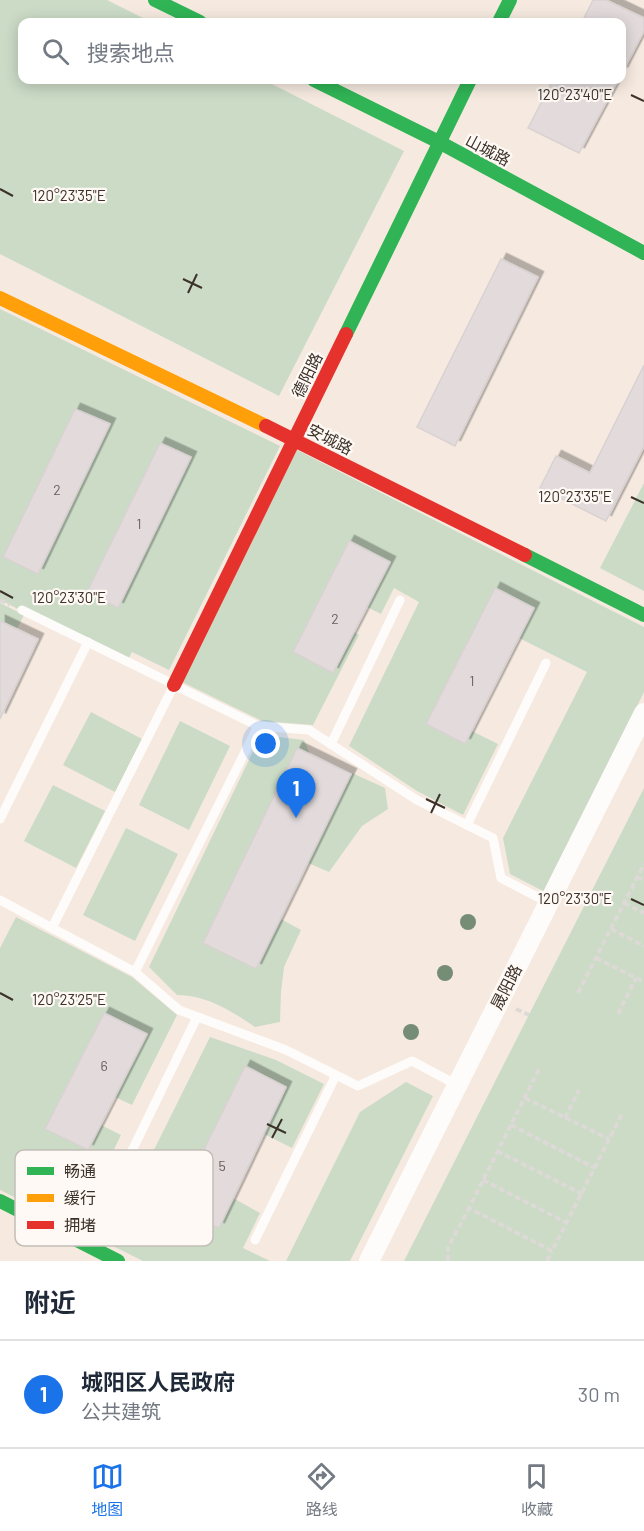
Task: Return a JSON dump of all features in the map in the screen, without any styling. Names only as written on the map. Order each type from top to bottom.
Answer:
[{"type":"street","points":[[155,0],[192,18]]},
{"type":"street","points":[[501,18],[510,0]]},
{"type":"street","name":"山城路","points":[[322,84],[439,142],[644,253]]},
{"type":"street","name":"德阳路","points":[[174,685],[468,84]]},
{"type":"street","name":"安城路","points":[[0,298],[294,440],[644,615]]},
{"type":"street","name":"晟阳路","points":[[369,1261],[644,713]]},
{"type":"street","points":[[0,1201],[15,1209]]},
{"type":"street","points":[[88,1246],[118,1261]]},
{"type":"lane","points":[[331,744],[400,600]]},
{"type":"lane","points":[[22,610],[258,726],[309,730],[417,800],[493,838],[501,878],[549,903]]},
{"type":"lane","points":[[0,819],[88,642]]},
{"type":"lane","points":[[467,825],[546,663]]},
{"type":"lane","points":[[52,928],[174,685]]},
{"type":"lane","points":[[135,972],[258,726]]},
{"type":"lane","points":[[0,900],[135,972],[179,1010],[286,1050],[358,1086],[412,1061],[458,1085]]},
{"type":"lane","points":[[132,1150],[197,1017]]},
{"type":"lane","points":[[255,1240],[336,1075]]},
{"type":"path","points":[[578,993],[644,864]]},
{"type":"path","points":[[637,877],[644,880]]},
{"type":"path","points":[[624,903],[644,913]]},
{"type":"path","points":[[611,929],[644,946]]},
{"type":"path","points":[[596,958],[644,982]]},
{"type":"path","points":[[618,1014],[636,978]]},
{"type":"path","points":[[448,1261],[448,1248],[539,1069]]},
{"type":"path","points":[[565,1118],[579,1090]]},
{"type":"path","points":[[525,1098],[609,1140]]},
{"type":"path","points":[[547,1261],[623,1112]]},
{"type":"path","points":[[511,1125],[595,1168]]},
{"type":"path","points":[[497,1151],[582,1194]]},
{"type":"path","points":[[483,1180],[567,1223]]},
{"type":"path","points":[[468,1208],[552,1251]]},
{"type":"green space","points":[[0,0],[107,0],[143,18],[18,18],[18,84],[272,84],[404,151],[279,396],[0,254]]},
{"type":"green space","points":[[0,309],[280,446],[169,670],[132,652],[127,662],[0,600]]},
{"type":"green space","points":[[297,450],[644,627],[644,692],[545,892],[510,874],[503,838],[587,672],[519,638],[533,608],[495,588],[426,724],[465,744],[472,731],[498,744],[463,815],[417,791],[349,746],[419,602],[394,588],[381,614],[367,607],[349,542],[293,652],[333,672],[354,632],[359,635],[313,725],[262,721],[182,682]]},
{"type":"green space","points":[[644,483],[644,591],[600,568]]},
{"type":"green space","points":[[0,603],[24,615],[17,629],[0,621]]},
{"type":"green space","points":[[91,712],[142,739],[115,792],[63,765]]},
{"type":"green space","points":[[180,721],[230,746],[189,830],[139,805]]},
{"type":"green space","points":[[261,735],[304,740],[310,754],[385,788],[388,809],[362,826],[329,872],[308,863],[281,919],[301,930],[284,967],[280,1022],[255,1027],[228,1010],[208,1001],[177,995],[149,967]]},
{"type":"green space","points":[[53,785],[105,811],[76,868],[24,841]]},
{"type":"green space","points":[[644,788],[644,1261],[404,1261]]},
{"type":"green space","points":[[126,828],[178,854],[135,941],[83,915]]},
{"type":"green space","points":[[16,917],[132,977],[177,1015],[132,1105],[115,1097],[147,1034],[104,1013],[46,1129],[88,1150],[15,1150],[15,1197],[0,1190],[0,948]]},
{"type":"green space","points":[[210,1037],[276,1060],[324,1084],[292,1148],[264,1134],[245,1067],[204,1150],[154,1150]]},
{"type":"green space","points":[[406,1082],[433,1096],[350,1261],[286,1261],[360,1112]]},
{"type":"green space","points":[[101,1125],[121,1135],[114,1150],[88,1150]]},
{"type":"green space","points":[[233,1198],[260,1213],[243,1248],[270,1261],[143,1261],[113,1246],[213,1246],[213,1224],[218,1227]]},
{"type":"building","points":[[593,0],[606,0],[644,18],[644,31],[626,65],[626,18],[584,18]]},
{"type":"building","points":[[551,84],[616,84],[579,153],[528,128]]},
{"type":"building","points":[[501,259],[538,277],[455,446],[417,427]]},
{"type":"building","points":[[644,365],[644,446],[606,521],[540,488],[556,456],[590,473]]},
{"type":"building","points":[[75,409],[110,424],[38,574],[3,557]]},
{"type":"building","points":[[160,443],[191,457],[118,608],[87,592]]},
{"type":"building","points":[[349,541],[390,562],[333,673],[293,652]]},
{"type":"building","points":[[495,588],[534,608],[465,744],[426,724]]},
{"type":"building","points":[[0,621],[38,639],[0,719]]},
{"type":"building","points":[[297,748],[351,774],[256,969],[203,943]]},
{"type":"building","points":[[104,1013],[147,1034],[88,1150],[45,1129]]},
{"type":"building","points":[[245,1066],[286,1087],[219,1228],[213,1225],[213,1150],[204,1150]]},
{"type":"traffic: fast","points":[[155,0],[192,18]]},
{"type":"traffic: fast","points":[[501,18],[510,0]]},
{"type":"traffic: fast","points":[[322,84],[439,142],[644,253]]},
{"type":"traffic: fast","points":[[346,334],[468,84]]},
{"type":"traffic: fast","points":[[525,555],[644,615]]},
{"type":"traffic: fast","points":[[0,1201],[15,1209]]},
{"type":"traffic: fast","points":[[88,1246],[118,1261]]},
{"type":"traffic: slow","points":[[0,298],[266,426]]},
{"type":"traffic: jam","points":[[174,685],[346,334]]},
{"type":"traffic: jam","points":[[266,426],[525,555]]},
{"type":"place","name":"城阳区人民政府","points":[[296,818]]}]
